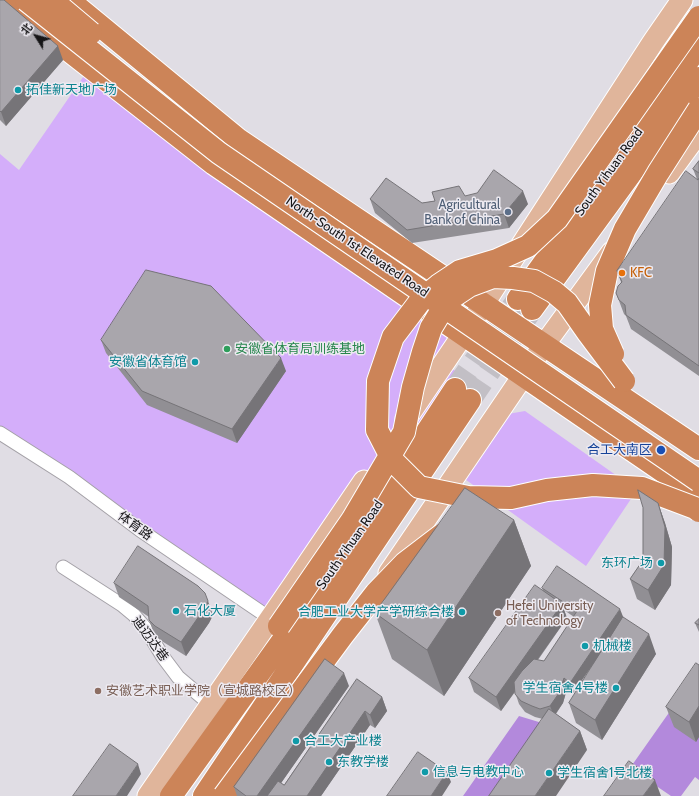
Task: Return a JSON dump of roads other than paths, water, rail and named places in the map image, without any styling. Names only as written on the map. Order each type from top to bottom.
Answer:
[{"type":"highway","points":[[4,0],[214,164],[699,496]]},
{"type":"highway","name":"North-South 1st Elevated Road","points":[[26,0],[219,153],[699,481]]},
{"type":"highway","name":"North-South 1st Elevated Road","points":[[52,0],[230,148],[699,466]]},
{"type":"highway","points":[[69,0],[239,140],[699,449]]},
{"type":"highway","points":[[699,17],[557,219],[528,246],[497,260],[460,271],[439,285],[421,300],[393,337],[378,380],[377,430],[393,462],[419,487],[468,497],[511,498],[547,490],[593,485],[642,488],[695,508],[699,511]]},
{"type":"highway","name":"South Yihuan Road","points":[[699,45],[525,304],[672,117],[699,78]]},
{"type":"highway","points":[[624,381],[602,329],[600,305],[607,271],[624,229],[699,109]]},
{"type":"highway","points":[[194,763],[205,730],[275,622],[352,520],[404,432],[413,388],[431,328],[448,300],[469,286],[493,277],[513,278],[534,281],[554,292],[567,303],[624,381],[663,419],[699,445]]},
{"type":"highway","name":"South Yihuan Road","points":[[171,796],[365,526],[463,395],[378,535],[204,796]]},
{"type":"highway","points":[[478,515],[511,498]]},
{"type":"highway","points":[[224,796],[376,593],[405,563],[440,536],[459,525]]},
{"type":"main road","points":[[148,796],[211,705],[275,622],[653,42],[682,0]]},
{"type":"main road","points":[[239,796],[344,637],[544,345],[699,132]]},
{"type":"street","name":"体育路","points":[[0,433],[69,477],[140,530],[275,622]]},
{"type":"street","name":"迪迈达巷","points":[[63,567],[122,605],[134,615],[146,629],[163,657],[178,677],[211,705]]},
{"type":"tunnel","points":[[455,389],[518,299]]},
{"type":"tunnel","points":[[470,400],[530,312]]},
{"type":"place","name":"拓佳新天地广场","points":[[18,90]]},
{"type":"place","name":"Agricultural Bank of China","points":[[508,212]]},
{"type":"place","name":"KFC","points":[[622,273]]},
{"type":"place","name":"安徽省体育局训练基地","points":[[227,349]]},
{"type":"place","name":"安徽省体育馆","points":[[195,362]]},
{"type":"place","name":"合工大南区","points":[[661,450]]},
{"type":"place","name":"东环广场","points":[[661,563]]},
{"type":"place","name":"石化大厦","points":[[176,611]]},
{"type":"place","name":"合肥工业大学产学研综合楼","points":[[462,612]]},
{"type":"place","name":"Hefei University of Technology","points":[[498,613]]},
{"type":"place","name":"机械楼","points":[[585,646]]},
{"type":"place","name":"学生宿舍4号楼","points":[[616,688]]},
{"type":"place","name":"安徽艺术职业学院（宣城路校区）","points":[[98,691]]},
{"type":"place","name":"合工大产业楼","points":[[296,741]]},
{"type":"place","name":"东教学楼","points":[[329,762]]},
{"type":"place","name":"信息与电教中心","points":[[425,772]]},
{"type":"place","name":"学生宿舍1号北楼","points":[[549,773]]}]
